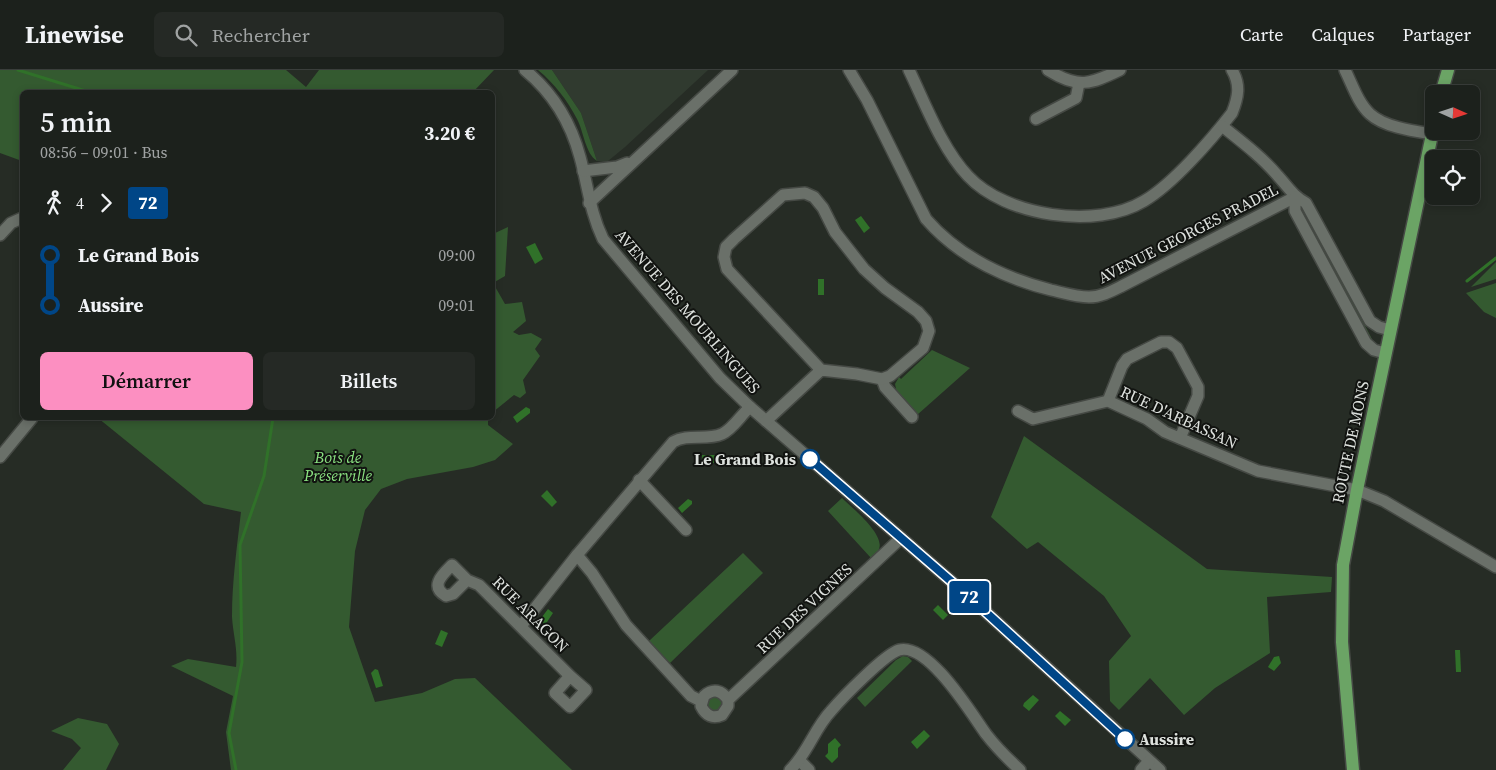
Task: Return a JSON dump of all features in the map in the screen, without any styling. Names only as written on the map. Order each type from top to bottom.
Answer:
[{"type":"main road","points":[[1444,85],[1448,70]]},
{"type":"main road","name":"ROUTE DE MONS","points":[[1354,770],[1341,616],[1344,565],[1357,490],[1431,140]]},
{"type":"street","name":"AVENUE DES MOURLINGUES","points":[[526,70],[543,87],[563,114],[574,136],[589,203],[596,224],[612,251],[720,378],[766,421],[902,538],[1160,770]]},
{"type":"street","points":[[589,203],[633,160],[732,70]]},
{"type":"street","name":"AVENUE GEORGES PRADEL","points":[[849,70],[867,100],[926,219],[939,233],[964,252],[988,267],[1024,283],[1071,295],[1091,297],[1101,295],[1295,198]]},
{"type":"street","points":[[909,70],[945,141],[967,175],[998,199],[1021,208],[1046,213],[1096,215],[1128,209],[1155,195],[1222,126],[1232,114],[1238,99],[1238,86],[1232,70]]},
{"type":"street","points":[[1048,70],[1064,80],[1079,83],[1095,82],[1120,70]]},
{"type":"street","points":[[1345,70],[1363,104],[1375,118],[1384,122],[1425,129]]},
{"type":"street","points":[[1036,119],[1076,98],[1079,83]]},
{"type":"street","points":[[1222,126],[1246,145],[1278,176],[1295,198],[1306,204],[1370,320],[1379,327],[1390,330]]},
{"type":"street","points":[[583,171],[617,167],[633,160]]},
{"type":"street","points":[[794,192],[814,197],[823,208],[835,232],[864,269],[885,288],[918,312],[926,322],[929,331],[923,348],[898,371],[882,379],[821,370],[727,269],[724,257],[726,247],[771,204],[783,195],[794,192]]},
{"type":"street","points":[[1295,198],[1295,211],[1366,343],[1374,350],[1385,353]]},
{"type":"street","points":[[0,235],[11,223],[20,219]]},
{"type":"street","points":[[1108,401],[1122,366],[1128,359],[1161,342],[1169,342],[1176,348],[1198,387],[1198,396],[1180,438]]},
{"type":"street","points":[[766,421],[821,370]]},
{"type":"street","points":[[882,379],[885,387],[912,417]]},
{"type":"street","name":"RUE D'ARBASSAN","points":[[1018,411],[1032,419],[1108,401],[1147,419],[1165,432],[1258,471],[1357,490],[1384,501],[1496,567]]},
{"type":"street","points":[[521,626],[577,555],[673,442],[680,438],[722,434],[750,406]]},
{"type":"street","points":[[0,457],[30,420]]},
{"type":"street","points":[[639,480],[686,530]]},
{"type":"street","name":"RUE DES VIGNES","points":[[577,555],[638,639],[691,696],[701,701],[704,711],[712,717],[726,711],[728,700],[902,538]]},
{"type":"street","name":"RUE ARAGON","points":[[467,580],[479,585],[570,676]]},
{"type":"street","points":[[790,770],[800,761],[822,722],[835,706],[888,656],[904,649],[917,653],[954,688],[990,738],[1020,770]]},
{"type":"street","points":[[701,701],[708,692],[714,690],[720,691],[728,700]]},
{"type":"street","points":[[800,761],[809,770]]},
{"type":"street","points":[[1141,770],[1149,761]]},
{"type":"shaded area","points":[[552,70],[708,70],[625,147],[608,161],[604,162],[597,161],[581,113]]},
{"type":"shaded area","points":[[861,216],[870,228],[864,233],[855,220]]},
{"type":"shaded area","points":[[535,243],[543,259],[535,264],[526,247]]},
{"type":"shaded area","points":[[818,279],[824,279],[824,295],[818,295]]},
{"type":"shaded area","points":[[526,407],[530,409],[530,413],[517,423],[513,417]]},
{"type":"shaded area","points":[[702,455],[718,455],[720,461],[717,463],[702,463]]},
{"type":"shaded area","points":[[547,490],[557,502],[552,507],[541,496]]},
{"type":"shaded area","points":[[688,499],[692,501],[692,504],[682,513],[678,508]]},
{"type":"shaded area","points":[[938,605],[948,615],[943,620],[933,610]]},
{"type":"shaded area","points":[[548,609],[553,613],[545,625],[539,621]]},
{"type":"shaded area","points":[[441,630],[448,633],[442,647],[435,644]]},
{"type":"shaded area","points":[[1455,650],[1460,650],[1461,672],[1456,672]]},
{"type":"shaded area","points":[[1279,656],[1281,663],[1274,671],[1268,667],[1274,657]]},
{"type":"shaded area","points":[[375,669],[378,670],[383,686],[376,688],[371,673]]},
{"type":"shaded area","points":[[1033,695],[1039,700],[1029,711],[1023,706]]},
{"type":"shaded area","points":[[1060,711],[1071,720],[1065,726],[1055,716]]},
{"type":"shaded area","points":[[924,730],[930,736],[917,749],[911,742]]},
{"type":"shaded area","points":[[835,738],[841,745],[838,748],[838,757],[832,763],[825,756],[828,753],[828,744]]},
{"type":"green space","points":[[0,70],[286,70],[306,87],[319,70],[494,70],[475,90],[20,90],[20,160],[0,153]]},
{"type":"green space","points":[[538,70],[552,70],[581,113],[597,161],[590,153],[577,119],[569,105]]},
{"type":"green space","points":[[1300,206],[1303,207],[1372,339],[1370,339]]},
{"type":"green space","points":[[508,227],[505,276],[495,282],[495,233]]},
{"type":"green space","points":[[1496,262],[1496,279],[1471,287]]},
{"type":"green space","points":[[1496,283],[1496,318],[1484,312],[1466,293]]},
{"type":"green space","points":[[495,286],[505,304],[522,302],[526,321],[513,332],[519,335],[531,333],[542,339],[535,349],[540,356],[523,380],[526,393],[520,398],[514,395],[495,410]]},
{"type":"green space","points":[[932,350],[970,368],[917,415],[897,393],[895,384],[899,377],[901,379]]},
{"type":"green space","name":"Bois de Préserville","points":[[100,420],[488,420],[488,425],[513,444],[495,460],[473,467],[407,479],[381,489],[365,510],[355,551],[349,627],[375,702],[422,693],[455,679],[475,678],[572,770],[231,770],[226,732],[233,696],[171,666],[188,659],[236,667],[232,604],[241,512],[204,504]]},
{"type":"green space","points":[[1024,436],[1207,569],[1332,577],[1331,592],[1267,597],[1270,653],[1215,688],[1184,715],[1150,678],[1119,710],[1110,701],[1109,661],[1131,636],[1104,596],[1038,542],[1027,549],[991,517]]},
{"type":"green space","points":[[842,498],[873,529],[877,536],[880,543],[879,549],[871,558],[828,511]]},
{"type":"green space","points":[[743,553],[763,573],[670,663],[649,641]]},
{"type":"green space","points":[[903,656],[908,657],[912,661],[865,707],[857,698],[896,660]]},
{"type":"green space","points":[[718,696],[723,704],[720,710],[714,712],[707,707],[709,698]]},
{"type":"green space","points":[[78,718],[107,724],[119,744],[106,770],[63,770],[81,748],[72,739],[51,731]]},
{"type":"waterway","points":[[18,70],[83,90]]},
{"type":"waterway","points":[[1467,281],[1496,258]]},
{"type":"waterway","points":[[236,770],[229,733],[242,662],[240,545],[264,476],[273,420]]},
{"type":"bus line","name":"72","points":[[810,459],[967,595],[1125,739]]},
{"type":"place","name":"Le Grand Bois","points":[[810,459]]},
{"type":"place","name":"Aussire","points":[[1125,739]]}]
